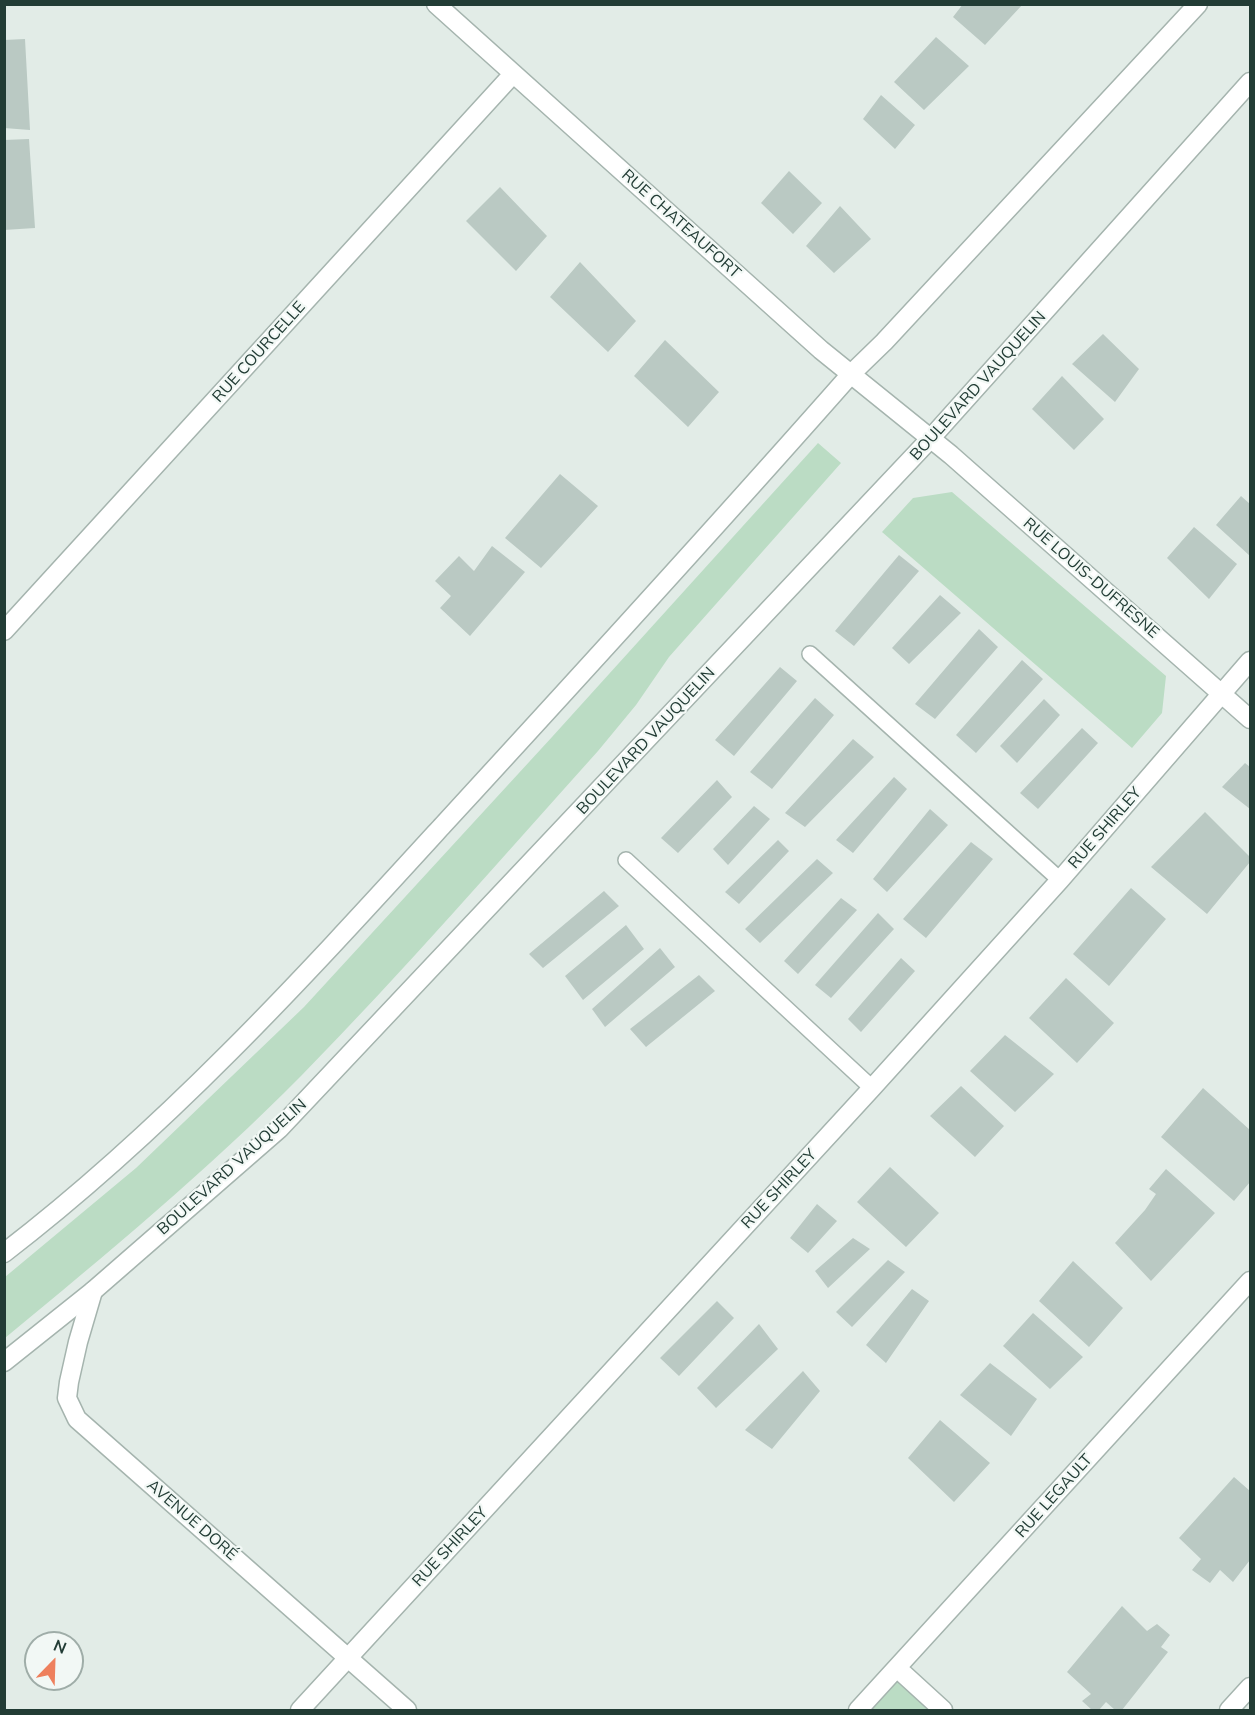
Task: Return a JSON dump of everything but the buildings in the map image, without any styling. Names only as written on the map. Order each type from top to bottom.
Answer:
[{"type":"street","name":"RUE CHATEAUFORT","points":[[436,4],[821,350],[931,438]]},
{"type":"street","points":[[4,1253],[138,1140],[219,1064],[278,1004],[576,680],[851,374],[900,325],[1198,4]]},
{"type":"street","name":"RUE COURCELLE","points":[[4,631],[513,74]]},
{"type":"street","name":"BOULEVARD VAUQUELIN","points":[[4,1362],[93,1291],[279,1129],[931,438],[1251,82]]},
{"type":"street","name":"RUE LOUIS-DUFRESNE","points":[[931,438],[1251,719]]},
{"type":"street","name":"RUE SHIRLEY","points":[[300,1710],[872,1088],[1060,880],[1251,661]]},
{"type":"street","name":"RUE LEGAULT","points":[[858,1710],[1251,1281]]},
{"type":"street","name":"AVENUE DORÉ","points":[[93,1291],[69,1382],[67,1398],[77,1419],[407,1710]]},
{"type":"street","points":[[897,1668],[943,1710]]},
{"type":"street","points":[[1229,1710],[1251,1687]]},
{"type":"lane","points":[[810,654],[1060,880]]},
{"type":"lane","points":[[626,860],[872,1088]]},
{"type":"green space","points":[[818,443],[841,463],[669,657],[636,705],[598,751],[414,956],[301,1076],[230,1145],[119,1243],[5,1338],[5,1277],[136,1168],[304,1007]]},
{"type":"green space","points":[[952,492],[1166,676],[1162,713],[1132,748],[882,532],[913,498]]},
{"type":"green space","points":[[897,1668],[941,1710],[858,1710]]}]
